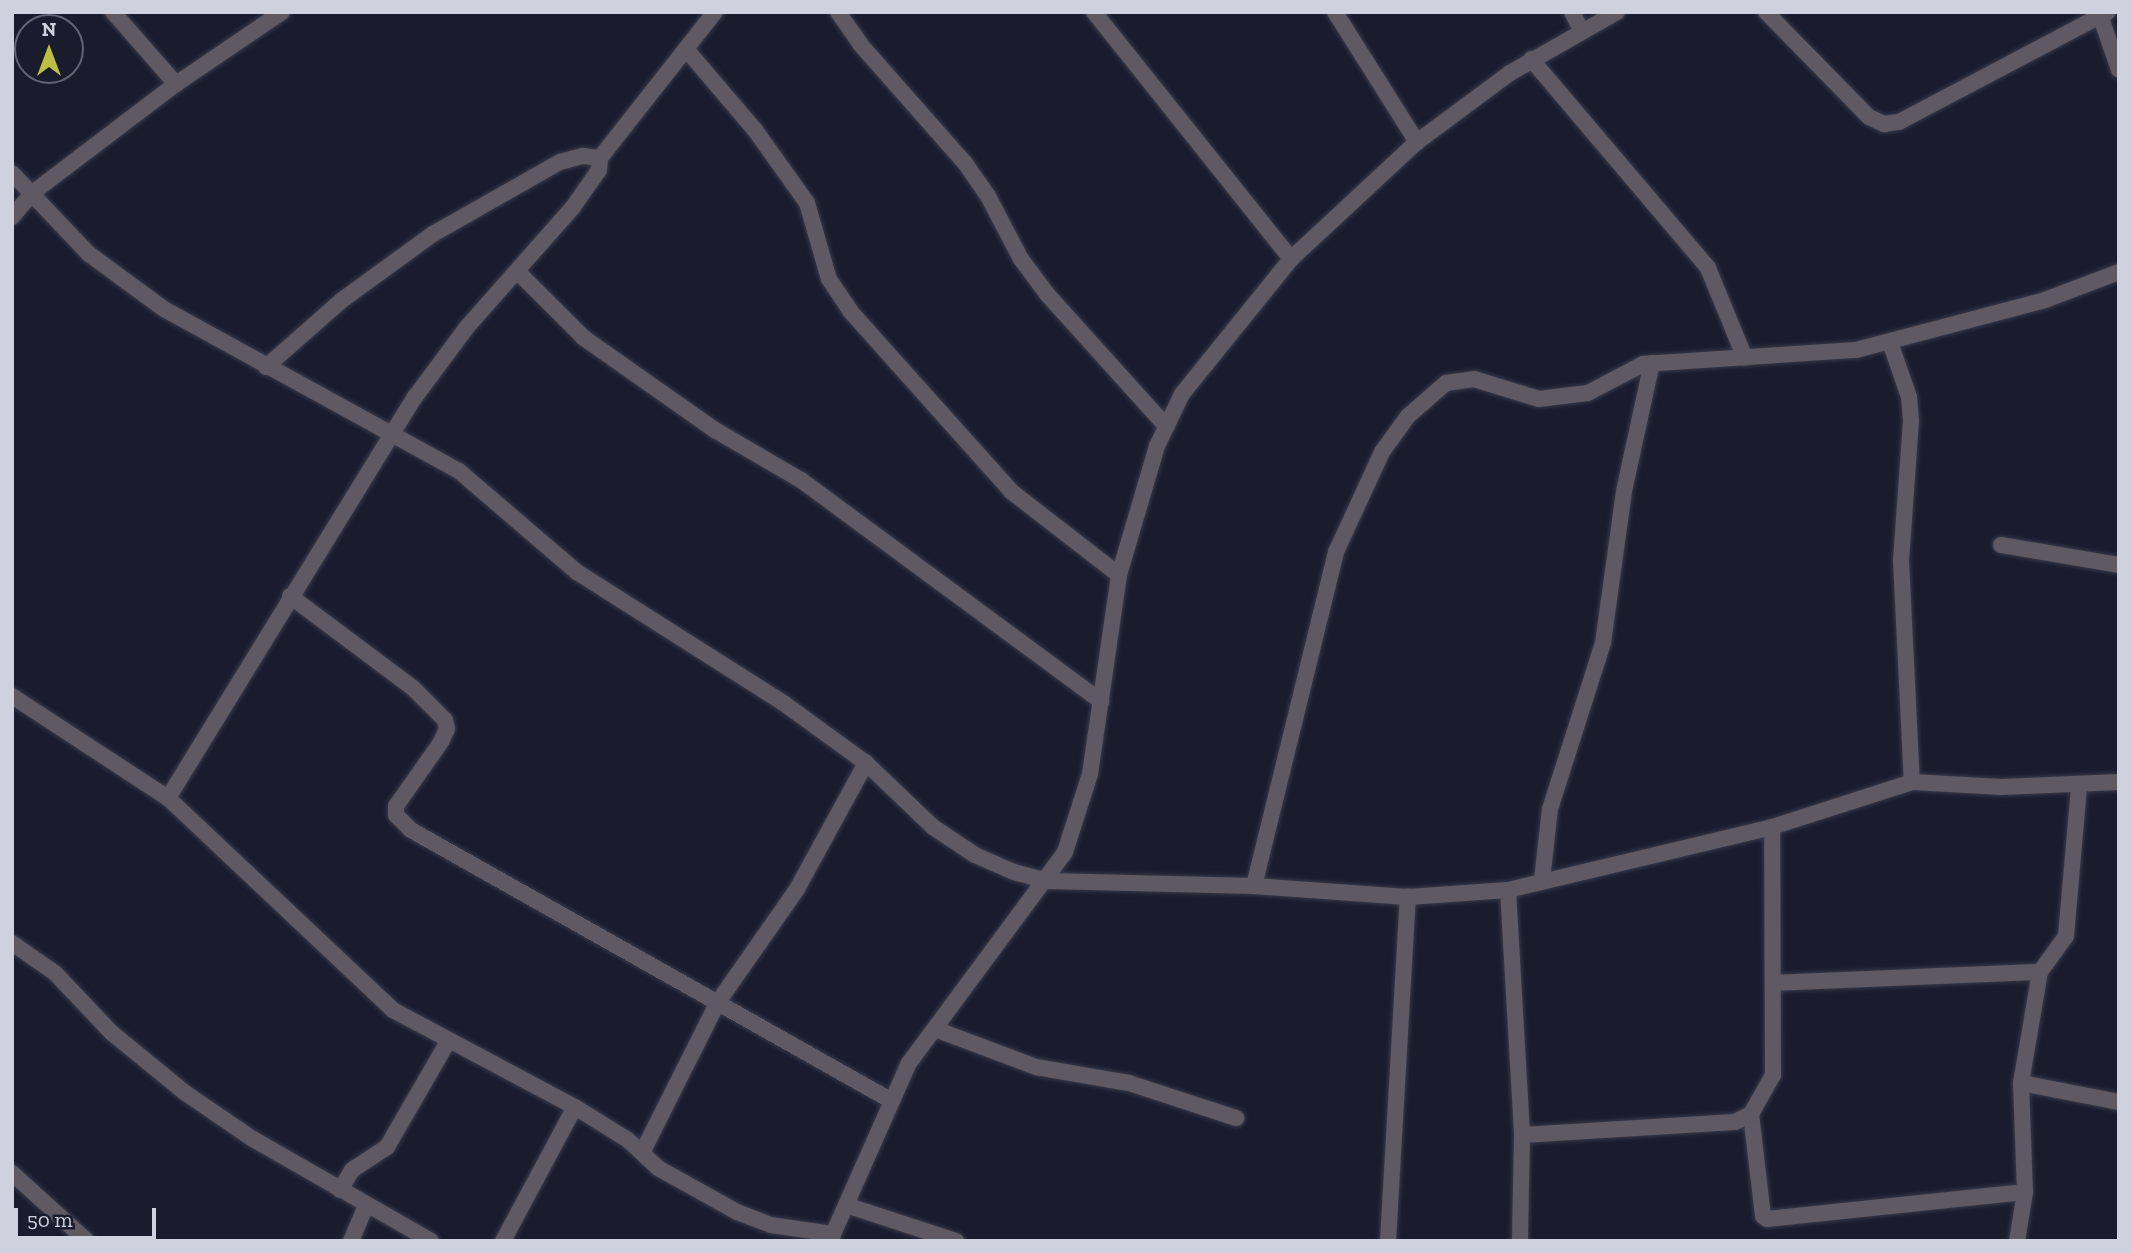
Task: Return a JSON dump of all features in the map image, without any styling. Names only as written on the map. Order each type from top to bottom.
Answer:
[{"type":"street","points":[[113,12],[176,84]]},
{"type":"street","points":[[12,216],[31,194],[176,84],[282,12]]},
{"type":"street","points":[[168,798],[391,433],[467,327],[573,207],[599,170],[600,158],[715,12]]},
{"type":"street","points":[[838,12],[860,44],[965,163],[988,196],[1021,259],[1047,294],[1166,426]]},
{"type":"street","points":[[1094,12],[1291,259]]},
{"type":"street","points":[[1335,12],[1417,142]]},
{"type":"street","points":[[1572,12],[1581,30]]},
{"type":"street","points":[[12,696],[168,798],[239,862],[327,953],[393,1010],[447,1043],[575,1107],[643,1151],[658,1168],[737,1212],[771,1225],[831,1237],[909,1063],[1048,881],[1065,852],[1090,774],[1119,575],[1166,426],[1182,394],[1291,259],[1417,142],[1531,59],[1617,12]]},
{"type":"street","points":[[1766,12],[1869,117],[1884,124],[1899,122],[2104,14],[2119,70]]},
{"type":"street","points":[[686,49],[755,130],[807,203],[829,279],[851,312],[1012,492],[1119,575]]},
{"type":"street","points":[[1531,59],[1708,268],[1745,358]]},
{"type":"street","points":[[266,367],[342,300],[433,234],[560,162],[583,156],[600,158]]},
{"type":"street","points":[[12,173],[89,254],[132,285],[266,367],[458,471],[577,572],[782,702],[866,763],[933,827],[975,855],[1048,881],[1254,886],[1408,897],[1508,890],[1772,827],[1912,782],[2079,787],[2119,782]]},
{"type":"street","points":[[518,272],[584,338],[715,430],[801,480],[1101,701]]},
{"type":"street","points":[[1254,886],[1336,552],[1365,484],[1408,416],[1447,383],[1460,379],[1539,399],[1588,393],[1626,369],[1652,363],[1856,350],[2045,300],[2119,272]]},
{"type":"street","points":[[1891,342],[1909,397],[1911,421],[1901,560],[1912,782]]},
{"type":"street","points":[[1542,880],[1550,809],[1603,643],[1624,491],[1652,363]]},
{"type":"street","points":[[2001,545],[2119,565]]},
{"type":"street","points":[[290,596],[413,688],[445,720],[440,742],[396,806],[396,815],[411,830],[892,1101]]},
{"type":"street","points":[[643,1151],[718,1002],[797,888],[866,763]]},
{"type":"street","points":[[2017,1241],[2025,1192],[2021,1083],[2040,972],[2066,936],[2079,787]]},
{"type":"street","points":[[1522,1135],[1735,1122],[1751,1114],[1773,1074],[1772,827]]},
{"type":"street","points":[[1508,890],[1522,1135],[1520,1241]]},
{"type":"street","points":[[1388,1241],[1408,897]]},
{"type":"street","points":[[12,943],[55,973],[112,1033],[184,1092],[340,1190],[431,1241]]},
{"type":"street","points":[[1773,983],[2040,972]]},
{"type":"street","points":[[935,1030],[1036,1067],[1129,1083],[1236,1118]]},
{"type":"street","points":[[340,1190],[352,1170],[387,1147],[447,1043]]},
{"type":"street","points":[[2021,1083],[2119,1102]]},
{"type":"street","points":[[503,1241],[575,1107]]},
{"type":"street","points":[[1751,1114],[1763,1216],[1767,1219],[2025,1192]]},
{"type":"street","points":[[12,1173],[87,1241]]},
{"type":"street","points":[[351,1241],[366,1205]]},
{"type":"street","points":[[846,1205],[956,1241]]}]
